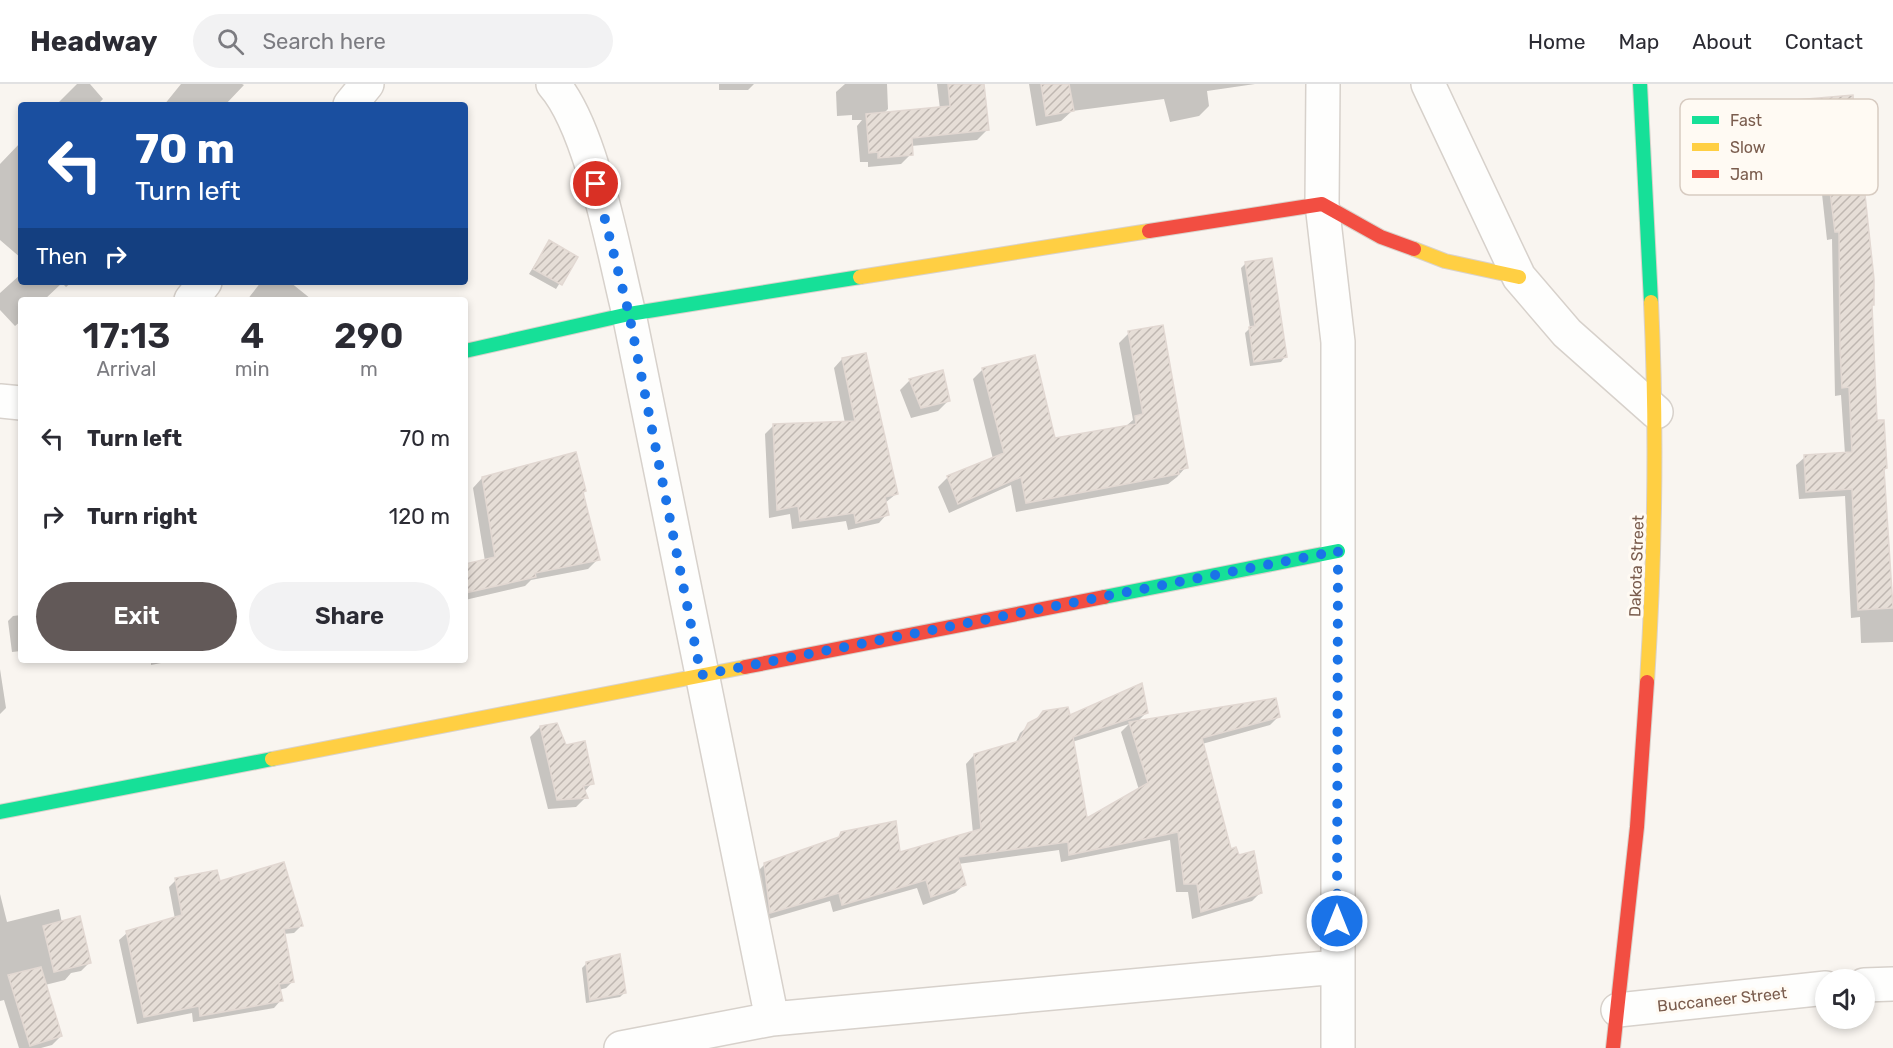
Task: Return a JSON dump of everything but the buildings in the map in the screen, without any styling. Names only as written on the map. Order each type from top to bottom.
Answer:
[{"type":"street","points":[[352,102],[367,84]]},
{"type":"street","points":[[553,84],[563,95],[576,120],[602,206],[629,314],[772,1019]]},
{"type":"street","points":[[1323,84],[1322,204],[1338,342],[1338,1048]]},
{"type":"street","points":[[1428,84],[1519,277],[1568,333],[1656,412]]},
{"type":"street","name":"Dakota Street","points":[[1613,1048],[1637,827],[1653,585],[1656,412],[1640,84]]},
{"type":"street","points":[[468,350],[629,314],[1322,204],[1381,237],[1434,257],[1519,277]]},
{"type":"street","points":[[194,297],[204,285]]},
{"type":"street","points":[[0,401],[18,403]]},
{"type":"street","points":[[0,812],[1338,551]]},
{"type":"street","points":[[621,1048],[772,1019],[1337,967]]},
{"type":"street","points":[[1875,985],[1893,984]]},
{"type":"street","name":"Buccaneer Street","points":[[1618,1010],[1815,989]]},
{"type":"traffic: fast","points":[[1640,84],[1651,302]]},
{"type":"traffic: fast","points":[[468,350],[629,314],[860,277]]},
{"type":"traffic: fast","points":[[1104,597],[1338,551]]},
{"type":"traffic: fast","points":[[0,812],[272,759]]},
{"type":"traffic: slow","points":[[860,277],[1149,231]]},
{"type":"traffic: slow","points":[[1414,249],[1445,261],[1519,277]]},
{"type":"traffic: slow","points":[[1647,682],[1654,492],[1651,302]]},
{"type":"traffic: slow","points":[[272,759],[745,667]]},
{"type":"traffic: jam","points":[[1149,231],[1322,204],[1381,237],[1414,249]]},
{"type":"traffic: jam","points":[[745,667],[1104,597]]},
{"type":"traffic: jam","points":[[1613,1048],[1637,827],[1647,682]]},
{"type":"route","points":[[596,184],[629,314],[701,675],[1338,551],[1337,921]]}]
